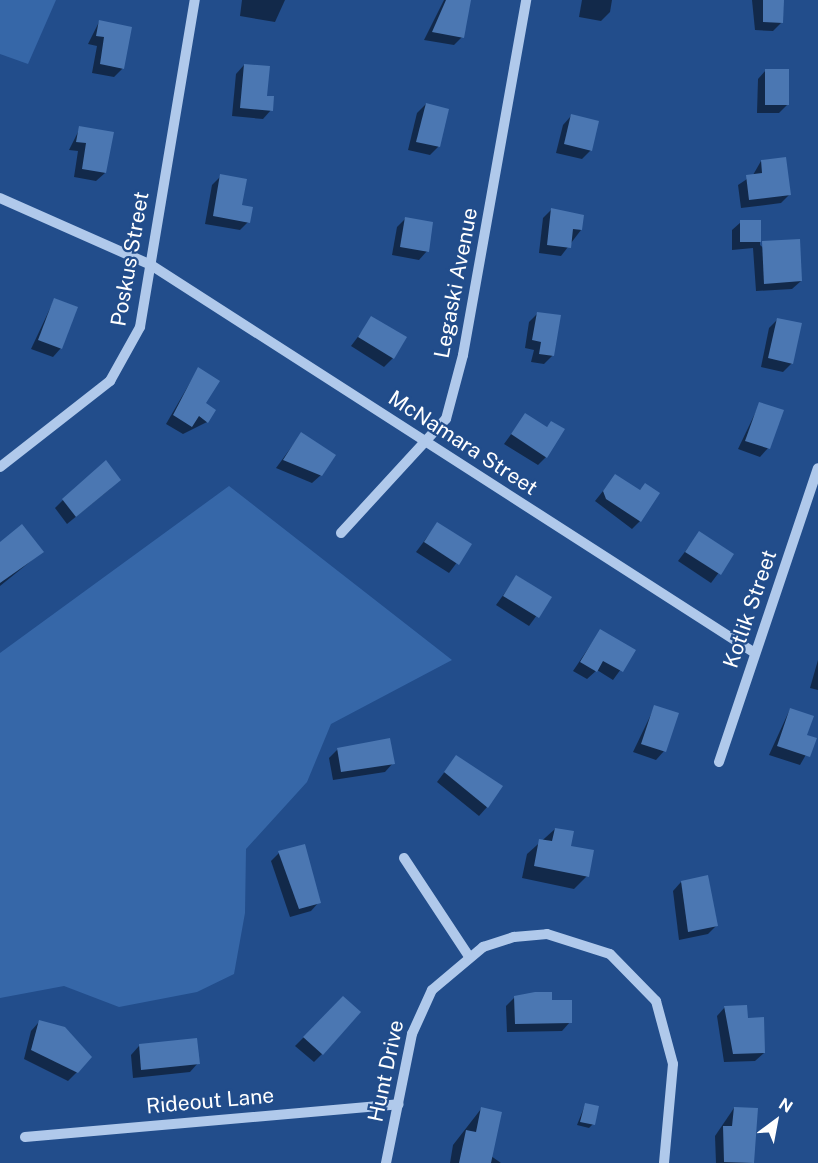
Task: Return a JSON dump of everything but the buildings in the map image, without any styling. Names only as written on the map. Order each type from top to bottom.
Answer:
[{"type":"street","name":"Poskus Street","points":[[0,467],[92,396],[124,364],[140,327],[195,0]]},
{"type":"street","name":"Legaski Avenue","points":[[341,533],[446,420],[463,355],[526,0]]},
{"type":"street","name":"McNamara Street","points":[[0,198],[151,265],[755,653]]},
{"type":"street","name":"Kotlik Street","points":[[719,762],[818,468]]},
{"type":"street","points":[[404,858],[468,955]]},
{"type":"street","name":"Hunt Drive","points":[[386,1163],[417,1019],[432,990],[468,955],[514,937],[564,936],[603,950],[636,974],[656,1001],[672,1047],[664,1163]]},
{"type":"street","name":"Rideout Lane","points":[[25,1137],[399,1104]]},
{"type":"shaded area","points":[[0,0],[56,0],[28,64],[0,54]]},
{"type":"shaded area","points":[[229,486],[452,660],[331,724],[307,782],[246,849],[245,913],[234,974],[197,992],[119,1007],[64,986],[0,998],[0,653]]}]
